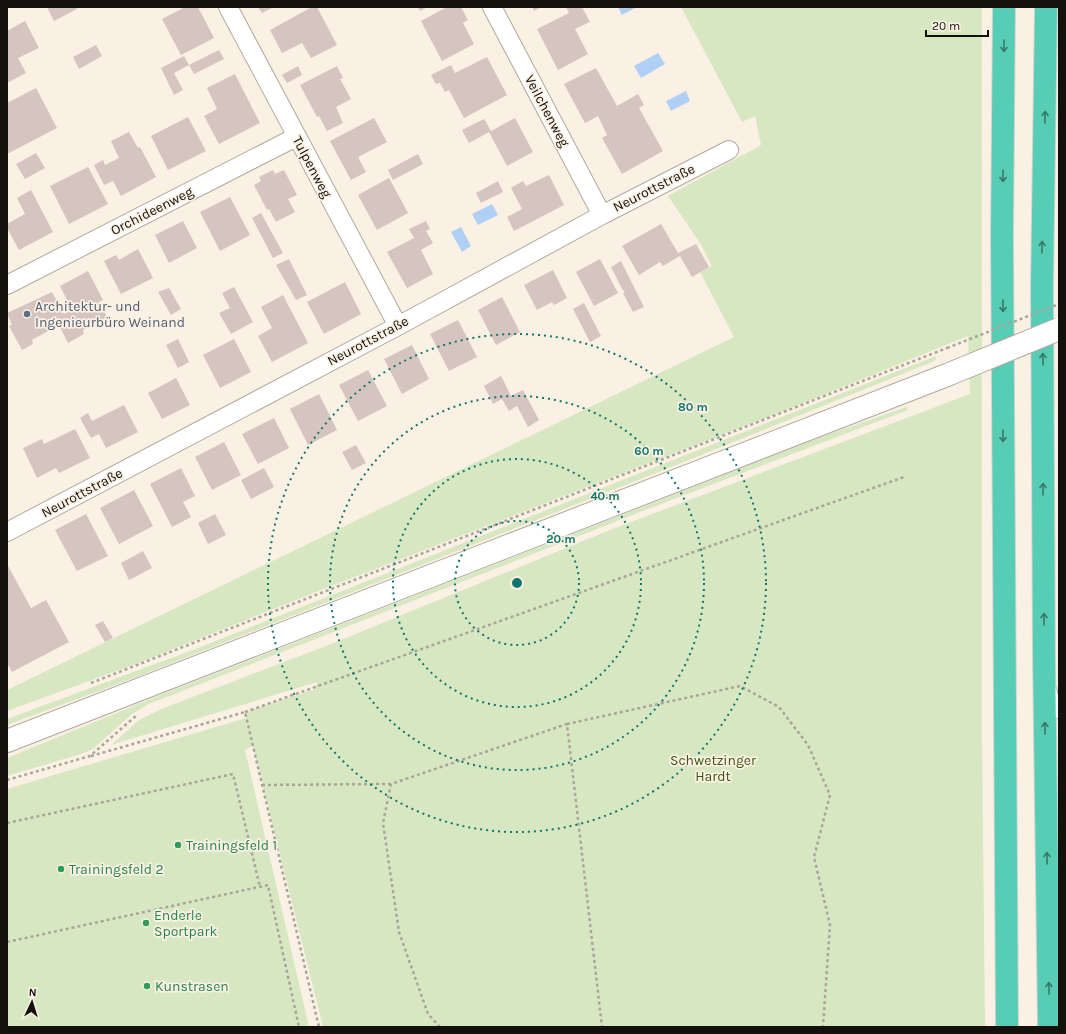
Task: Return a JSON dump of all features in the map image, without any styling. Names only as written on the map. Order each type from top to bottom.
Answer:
[{"type":"highway","points":[[1004,7],[1002,274],[1007,1027]]},
{"type":"highway","points":[[1046,7],[1042,286],[1044,658],[1049,1027]]},
{"type":"street","name":"Tulpenweg","points":[[228,7],[398,326]]},
{"type":"street","name":"Veilchenweg","points":[[492,7],[602,215]]},
{"type":"street","name":"Orchideenweg","points":[[7,285],[296,137]]},
{"type":"street","name":"Neurottstraße","points":[[7,532],[398,326],[602,215],[729,150]]},
{"type":"street","points":[[7,741],[1059,330]]},
{"type":"lane","points":[[1044,658],[1059,714]]},
{"type":"path","points":[[88,684],[1059,304]]},
{"type":"path","points":[[90,756],[245,712],[904,477]]},
{"type":"path","points":[[262,785],[392,784],[567,724],[740,686],[779,707],[808,745],[830,795],[814,857],[830,925],[822,1027]]},
{"type":"path","points":[[245,712],[319,1027]]},
{"type":"path","points":[[567,724],[602,1027]]},
{"type":"path","points":[[7,823],[233,774],[260,887]]},
{"type":"path","points":[[392,784],[383,823],[399,932],[428,1014],[440,1027]]},
{"type":"path","points":[[7,942],[268,885],[300,1027]]},
{"type":"green space","name":"Schwetzinger Hardt","points":[[681,7],[982,7],[982,735],[985,1027],[323,1027],[253,746],[245,750],[309,1027],[7,1027],[7,789],[246,718],[245,712],[315,689],[317,682],[111,745],[139,720],[161,709],[326,646],[610,530],[970,394],[968,336],[796,406],[311,594],[141,662],[7,711],[7,690],[734,337],[700,272],[712,266],[700,243],[668,196],[761,145],[755,116],[742,122]]},
{"type":"green space","points":[[936,356],[936,359],[932,362],[689,460],[131,679],[7,725],[7,719],[198,648]]},
{"type":"green space","points":[[906,407],[908,410],[648,509],[149,704],[132,714],[93,749],[7,776],[7,758],[158,696],[824,436]]},
{"type":"water","points":[[618,7],[637,7],[622,15]]},
{"type":"water","points":[[658,53],[665,64],[641,78],[634,66]]},
{"type":"water","points":[[686,91],[690,101],[671,111],[666,101]]},
{"type":"water","points":[[492,204],[498,215],[478,225],[472,214]]},
{"type":"water","points":[[461,227],[471,246],[462,252],[451,232]]},
{"type":"building","points":[[47,7],[76,7],[77,9],[54,21]]},
{"type":"building","points":[[185,7],[198,7],[214,38],[181,55],[162,19]]},
{"type":"building","points":[[258,7],[274,7],[262,13]]},
{"type":"building","points":[[312,7],[317,7],[337,45],[311,58],[302,43],[282,53],[270,30]]},
{"type":"building","points":[[418,7],[427,7],[420,11]]},
{"type":"building","points":[[447,7],[461,7],[468,20],[463,23],[474,44],[442,61],[421,21]]},
{"type":"building","points":[[532,7],[541,7],[534,11]]},
{"type":"building","points":[[566,7],[582,7],[590,22],[575,29],[588,54],[558,70],[537,29],[569,13]]},
{"type":"building","points":[[25,21],[39,48],[18,58],[26,73],[7,83],[7,31]]},
{"type":"building","points":[[96,45],[102,56],[79,69],[73,57]]},
{"type":"building","points":[[219,50],[224,59],[194,74],[189,65]]},
{"type":"building","points":[[184,56],[189,65],[174,73],[183,90],[174,95],[161,68]]},
{"type":"building","points":[[487,57],[507,95],[464,118],[449,90],[445,92],[440,83],[436,84],[431,75],[451,65],[455,73]]},
{"type":"building","points":[[298,66],[302,75],[287,83],[282,75]]},
{"type":"building","points":[[337,66],[343,78],[340,79],[351,99],[336,107],[343,123],[327,131],[319,116],[317,117],[300,85]]},
{"type":"building","points":[[596,68],[617,106],[638,94],[644,105],[639,108],[663,151],[622,174],[602,138],[607,135],[598,116],[585,123],[564,84]]},
{"type":"building","points":[[235,74],[260,123],[219,144],[204,116],[217,109],[207,88]]},
{"type":"building","points":[[36,88],[57,128],[7,154],[7,103]]},
{"type":"building","points":[[188,117],[206,151],[168,170],[151,136]]},
{"type":"building","points":[[374,118],[387,142],[358,157],[366,172],[351,180],[330,141]]},
{"type":"building","points":[[515,118],[533,152],[507,166],[489,132],[469,143],[462,130],[484,119],[491,131]]},
{"type":"building","points":[[129,132],[138,148],[140,147],[156,177],[121,196],[113,181],[104,185],[94,165],[103,160],[105,165],[119,158],[111,141]]},
{"type":"building","points":[[36,153],[45,168],[25,179],[16,164]]},
{"type":"building","points":[[418,154],[423,164],[393,180],[388,170]]},
{"type":"building","points":[[88,167],[108,204],[69,224],[50,186]]},
{"type":"building","points":[[273,170],[275,174],[284,170],[297,195],[288,199],[295,212],[276,222],[269,209],[267,210],[254,185],[261,181],[259,177]]},
{"type":"building","points":[[549,175],[564,205],[514,231],[507,217],[522,209],[511,188],[523,181],[526,186]]},
{"type":"building","points":[[389,178],[408,213],[377,230],[358,195]]},
{"type":"building","points":[[498,181],[503,192],[481,203],[476,193]]},
{"type":"building","points":[[31,190],[53,232],[19,250],[7,228],[7,224],[25,214],[17,198]]},
{"type":"building","points":[[230,197],[250,235],[220,251],[200,212]]},
{"type":"building","points":[[261,213],[283,253],[273,258],[252,218]]},
{"type":"building","points":[[183,221],[197,248],[169,263],[155,235]]},
{"type":"building","points":[[426,221],[430,229],[426,231],[433,243],[421,250],[433,274],[407,288],[387,252],[414,238],[409,229]]},
{"type":"building","points":[[661,224],[678,253],[696,244],[709,267],[692,277],[680,256],[663,266],[660,262],[639,275],[622,246]]},
{"type":"building","points":[[138,249],[153,278],[121,294],[104,261],[116,255],[119,260]]},
{"type":"building","points":[[289,259],[307,295],[296,300],[276,265]]},
{"type":"building","points":[[600,259],[618,293],[594,306],[576,272]]},
{"type":"building","points":[[621,261],[644,307],[633,312],[623,293],[625,292],[611,267]]},
{"type":"building","points":[[553,270],[567,298],[554,305],[552,302],[537,310],[524,285]]},
{"type":"building","points":[[88,271],[103,300],[99,302],[107,317],[83,330],[84,334],[68,343],[59,325],[32,340],[33,344],[22,350],[9,326],[12,325],[7,313],[52,292],[64,314],[72,310],[60,286]]},
{"type":"building","points":[[345,282],[361,314],[324,334],[307,302]]},
{"type":"building","points":[[234,287],[253,322],[231,334],[219,313],[230,308],[222,293]]},
{"type":"building","points":[[169,288],[181,309],[171,315],[158,292]]},
{"type":"building","points":[[283,295],[308,343],[272,362],[258,336],[272,328],[261,307]]},
{"type":"building","points":[[502,297],[520,332],[496,345],[478,310]]},
{"type":"building","points":[[584,303],[601,336],[590,342],[573,309]]},
{"type":"building","points":[[458,320],[477,357],[449,371],[430,334]]},
{"type":"building","points":[[178,339],[189,362],[178,368],[166,345]]},
{"type":"building","points":[[234,339],[251,372],[220,388],[203,355]]},
{"type":"building","points":[[412,345],[429,379],[402,394],[384,359]]},
{"type":"building","points":[[368,370],[387,406],[358,421],[339,385]]},
{"type":"building","points":[[501,376],[511,396],[523,390],[539,420],[528,427],[517,406],[509,411],[502,399],[493,404],[484,386]]},
{"type":"building","points":[[176,378],[190,405],[162,419],[148,393]]},
{"type":"building","points":[[319,394],[337,430],[308,445],[290,409]]},
{"type":"building","points":[[124,405],[138,432],[106,448],[99,434],[91,438],[80,418],[88,413],[92,421]]},
{"type":"building","points":[[274,418],[289,448],[258,464],[242,434]]},
{"type":"building","points":[[75,429],[90,458],[59,473],[56,468],[37,478],[23,448],[42,439],[44,444]]},
{"type":"building","points":[[224,442],[241,475],[212,490],[195,457]]},
{"type":"building","points":[[356,445],[366,463],[352,470],[342,452]]},
{"type":"building","points":[[181,468],[195,496],[183,502],[191,517],[172,527],[150,484]]},
{"type":"building","points":[[264,468],[274,487],[251,499],[241,480]]},
{"type":"building","points":[[134,490],[153,526],[119,544],[100,508]]},
{"type":"building","points":[[86,514],[108,556],[77,571],[55,530]]},
{"type":"building","points":[[215,514],[226,535],[208,544],[198,523]]},
{"type":"building","points":[[143,551],[152,568],[129,580],[121,563]]},
{"type":"building","points":[[7,564],[31,608],[46,600],[69,642],[12,672],[7,663]]},
{"type":"building","points":[[103,621],[113,638],[105,642],[95,625]]},
{"type":"place","name":"Architektur- und Ingenieurbüro Weinand","points":[[27,314]]},
{"type":"place","name":"Trainingsfeld 1","points":[[178,845]]},
{"type":"place","name":"Trainingsfeld 2","points":[[61,869]]},
{"type":"place","name":"Enderle Sportpark","points":[[146,923]]},
{"type":"place","name":"Kunstrasen","points":[[147,986]]}]
